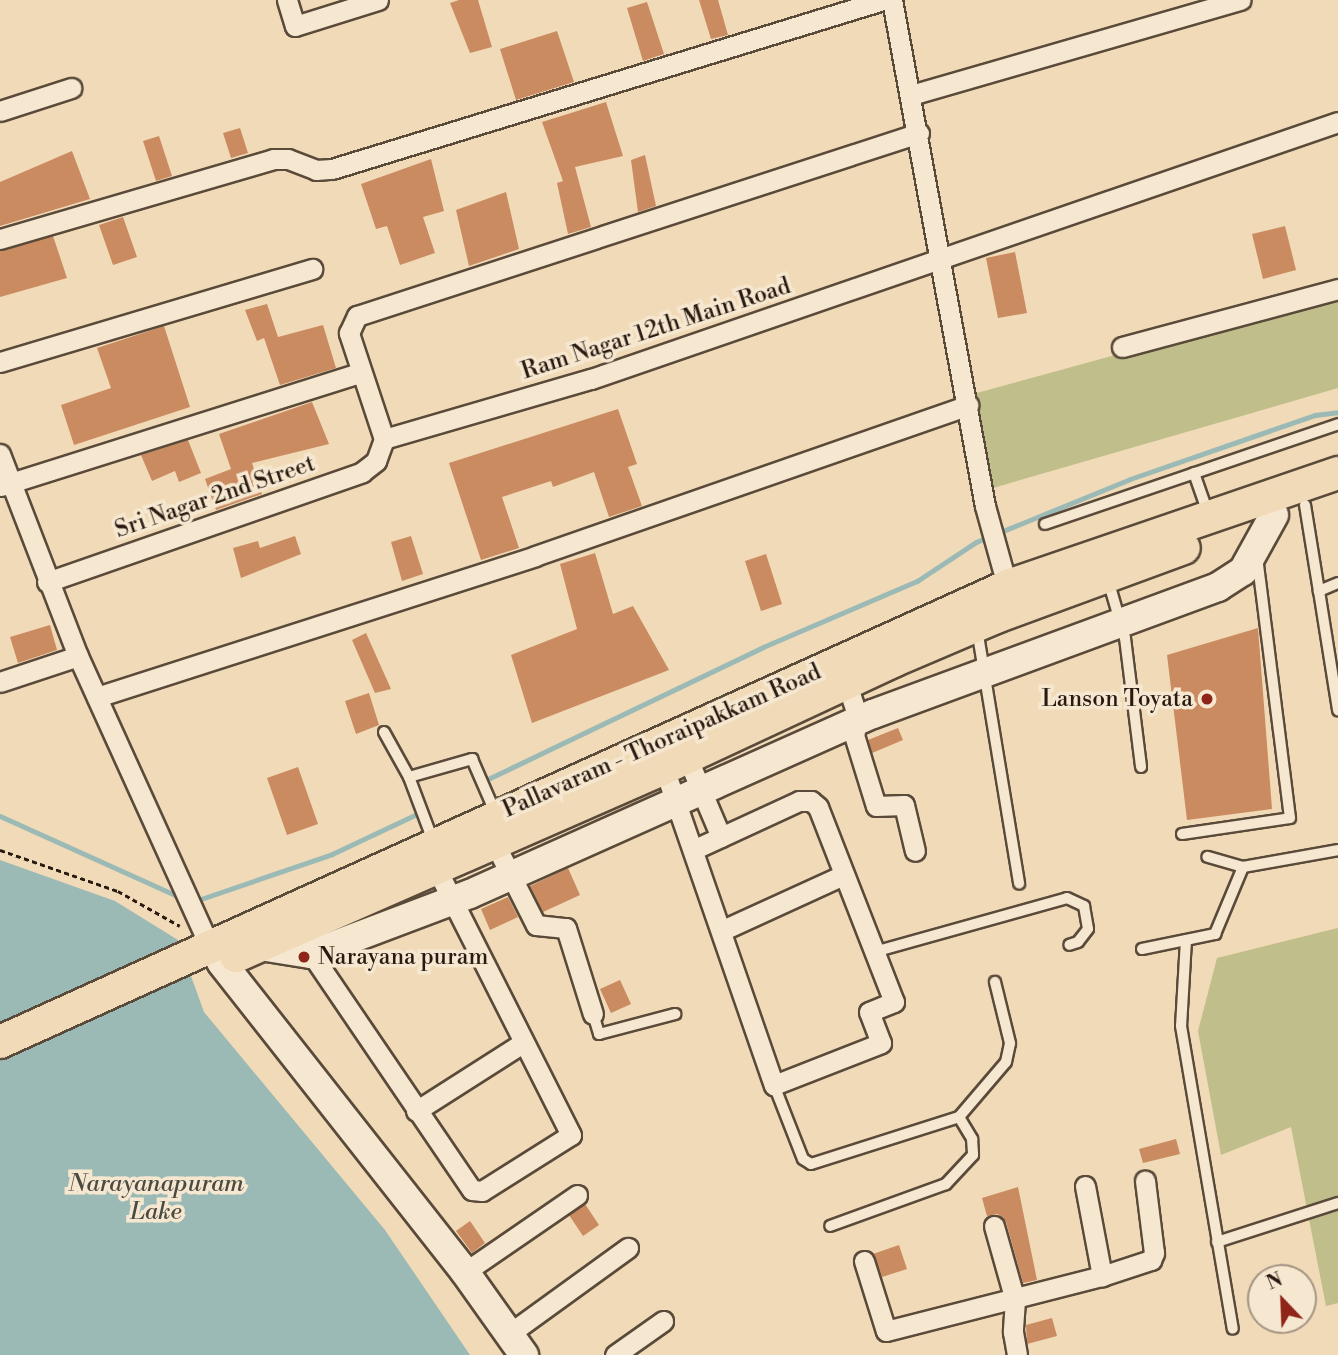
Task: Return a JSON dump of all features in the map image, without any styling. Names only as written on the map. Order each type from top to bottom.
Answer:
[{"type":"main road","name":"Pallavaram - Thoraipakkam Road","points":[[0,1042],[215,953],[1011,598],[1209,517],[1338,473]]},
{"type":"main road","name":"Pallavaram - Thoraipakkam Road","points":[[495,829],[676,762],[976,626],[1011,598],[1106,576],[1261,529],[1305,505],[1338,495]]},
{"type":"main road","name":"Pallavaram - Thoraipakkam Road","points":[[0,1064],[215,953],[303,942],[435,856]]},
{"type":"street","points":[[287,0],[296,26],[378,0]]},
{"type":"street","points":[[0,239],[258,162],[288,159],[316,170],[332,169],[883,0]]},
{"type":"street","points":[[892,0],[919,133],[985,506],[1011,598]]},
{"type":"street","points":[[911,95],[1241,0]]},
{"type":"street","points":[[0,111],[71,88]]},
{"type":"street","name":"Ram Nagar 12th Main Road","points":[[384,439],[591,379],[1338,122]]},
{"type":"street","points":[[384,439],[360,373],[350,324],[374,308],[919,133]]},
{"type":"street","points":[[0,362],[312,269]]},
{"type":"street","points":[[1122,347],[1338,289]]},
{"type":"street","points":[[5,484],[185,424],[360,373]]},
{"type":"street","points":[[97,697],[536,556],[968,405]]},
{"type":"street","name":"Sri Nagar 2nd Street","points":[[47,582],[362,472],[376,461],[384,439]]},
{"type":"street","points":[[0,454],[5,484],[78,656],[191,907],[215,953],[465,1272],[517,1345],[628,1248]]},
{"type":"street","points":[[435,856],[450,900],[521,1044],[570,1129],[567,1139],[477,1193],[416,1111],[303,942],[450,900],[856,724],[987,671],[1218,587],[1243,571],[1261,529]]},
{"type":"street","points":[[0,681],[78,656]]},
{"type":"street","points":[[847,684],[856,724],[854,735],[876,806],[904,805],[915,851]]},
{"type":"street","points":[[676,762],[689,795],[695,849],[774,1085],[881,1043],[869,1012],[894,1002],[818,807],[810,800],[799,801],[695,849]]},
{"type":"street","points":[[676,762],[689,795],[721,837]]},
{"type":"street","points":[[495,829],[510,876],[536,925],[566,928],[593,1014]]},
{"type":"street","points":[[723,930],[843,875]]},
{"type":"street","points":[[416,1111],[521,1044]]},
{"type":"street","points":[[864,1261],[886,1331],[1102,1276],[1151,1260],[1154,1253],[1145,1181]]},
{"type":"street","points":[[1085,1186],[1102,1276]]},
{"type":"street","points":[[465,1272],[578,1195]]},
{"type":"street","points":[[994,1227],[1015,1300],[1013,1332],[1017,1355]]},
{"type":"street","points":[[615,1355],[663,1321]]},
{"type":"lane","points":[[1045,524],[1338,424]]},
{"type":"lane","points":[[1194,473],[1209,517]]},
{"type":"lane","points":[[1305,505],[1338,710]]},
{"type":"lane","points":[[1182,834],[1290,818],[1261,529]]},
{"type":"lane","points":[[1106,576],[1120,622],[1141,767]]},
{"type":"lane","points":[[1319,590],[1338,583]]},
{"type":"lane","points":[[976,626],[987,671],[1018,884]]},
{"type":"lane","points":[[384,732],[409,777],[435,856]]},
{"type":"lane","points":[[409,777],[472,759],[495,829]]},
{"type":"lane","points":[[1207,857],[1243,867],[1338,850]]},
{"type":"lane","points":[[1142,949],[1215,934],[1243,867]]},
{"type":"lane","points":[[873,952],[1068,898],[1084,906],[1088,929],[1078,942],[1069,945]]},
{"type":"lane","points":[[1185,940],[1181,1026],[1233,1329]]},
{"type":"lane","points":[[774,1085],[803,1159],[811,1164],[959,1117],[1006,1062],[1010,1043],[995,982]]},
{"type":"lane","points":[[593,1014],[599,1034],[675,1014]]},
{"type":"lane","points":[[830,1226],[946,1184],[974,1155],[972,1139],[959,1117]]},
{"type":"lane","points":[[1217,1242],[1338,1203]]},
{"type":"path","points":[[0,850],[118,891],[215,953]]},
{"type":"shaded area","points":[[1338,294],[1338,388],[993,488],[973,394]]},
{"type":"shaded area","points":[[1338,928],[1338,1303],[1326,1306],[1291,1127],[1221,1155],[1198,1031],[1217,958]]},
{"type":"water","name":"Narayanapuram Lake","points":[[0,860],[115,901],[178,940],[204,1012],[385,1230],[470,1355],[0,1355]]},
{"type":"building","points":[[478,0],[492,47],[470,53],[450,3]]},
{"type":"building","points":[[699,0],[718,0],[728,35],[711,39]]},
{"type":"building","points":[[647,2],[664,54],[643,61],[627,8]]},
{"type":"building","points":[[557,31],[574,82],[516,100],[500,49]]},
{"type":"building","points":[[606,102],[623,156],[575,167],[591,227],[568,234],[557,183],[563,181],[542,122]]},
{"type":"building","points":[[240,128],[248,153],[231,158],[223,133]]},
{"type":"building","points":[[159,136],[172,176],[156,181],[143,141]]},
{"type":"building","points":[[72,151],[90,199],[0,226],[0,182]]},
{"type":"building","points":[[645,155],[656,206],[638,212],[631,160]]},
{"type":"building","points":[[431,159],[444,211],[423,217],[435,253],[400,265],[387,226],[376,229],[361,184]]},
{"type":"building","points":[[506,192],[519,249],[469,266],[456,210]]},
{"type":"building","points":[[123,217],[137,257],[113,265],[99,225]]},
{"type":"building","points":[[1285,226],[1296,270],[1263,279],[1252,234]]},
{"type":"building","points":[[53,236],[67,278],[0,297],[0,251]]},
{"type":"building","points":[[1015,252],[1027,313],[998,318],[986,258]]},
{"type":"building","points":[[267,304],[278,337],[323,325],[336,368],[280,385],[264,338],[257,341],[245,310]]},
{"type":"building","points":[[164,326],[190,407],[74,445],[61,405],[111,388],[97,348]]},
{"type":"building","points":[[312,402],[329,444],[252,463],[262,494],[216,510],[205,479],[231,469],[219,434]]},
{"type":"building","points":[[618,409],[637,464],[628,467],[642,506],[609,517],[594,472],[553,487],[551,481],[502,497],[519,548],[481,560],[449,463]]},
{"type":"building","points":[[188,440],[201,473],[179,482],[175,471],[152,481],[141,455]]},
{"type":"building","points":[[295,536],[301,554],[241,578],[233,548],[258,541],[260,548]]},
{"type":"building","points":[[411,536],[423,574],[402,581],[391,542]]},
{"type":"building","points":[[595,553],[613,614],[633,606],[669,670],[532,723],[511,655],[577,629],[560,564]]},
{"type":"building","points":[[766,554],[782,604],[761,611],[745,561]]},
{"type":"building","points":[[50,625],[57,650],[18,663],[10,637]]},
{"type":"building","points":[[1258,628],[1272,809],[1187,820],[1167,655]]},
{"type":"building","points":[[366,633],[391,689],[375,693],[352,640]]},
{"type":"building","points":[[369,693],[379,725],[356,734],[345,701]]},
{"type":"building","points":[[898,728],[903,740],[872,753],[868,740]]},
{"type":"building","points":[[298,767],[318,824],[287,835],[267,778]]},
{"type":"building","points":[[568,868],[580,895],[543,912],[530,886]]},
{"type":"building","points":[[508,897],[518,917],[490,930],[481,909]]},
{"type":"building","points":[[620,980],[631,1004],[611,1013],[600,989]]},
{"type":"building","points":[[1176,1139],[1180,1154],[1143,1163],[1139,1149]]},
{"type":"building","points":[[1018,1187],[1037,1280],[1023,1283],[1006,1222],[998,1214],[987,1216],[982,1198]]},
{"type":"building","points":[[585,1204],[599,1225],[583,1236],[569,1215]]},
{"type":"building","points":[[470,1221],[485,1243],[472,1253],[456,1231]]},
{"type":"building","points":[[899,1245],[907,1269],[882,1277],[873,1254]]},
{"type":"building","points":[[1052,1318],[1057,1336],[1027,1344],[1026,1325]]},
{"type":"waterway","points":[[490,778],[763,647],[917,581],[976,542],[1130,479],[1315,415],[1338,412]]},
{"type":"waterway","points":[[195,901],[332,854],[415,815]]},
{"type":"waterway","points":[[0,816],[182,898]]},
{"type":"place","name":"Lanson Toyata","points":[[1207,699]]},
{"type":"place","name":"Narayana puram","points":[[304,957]]}]
